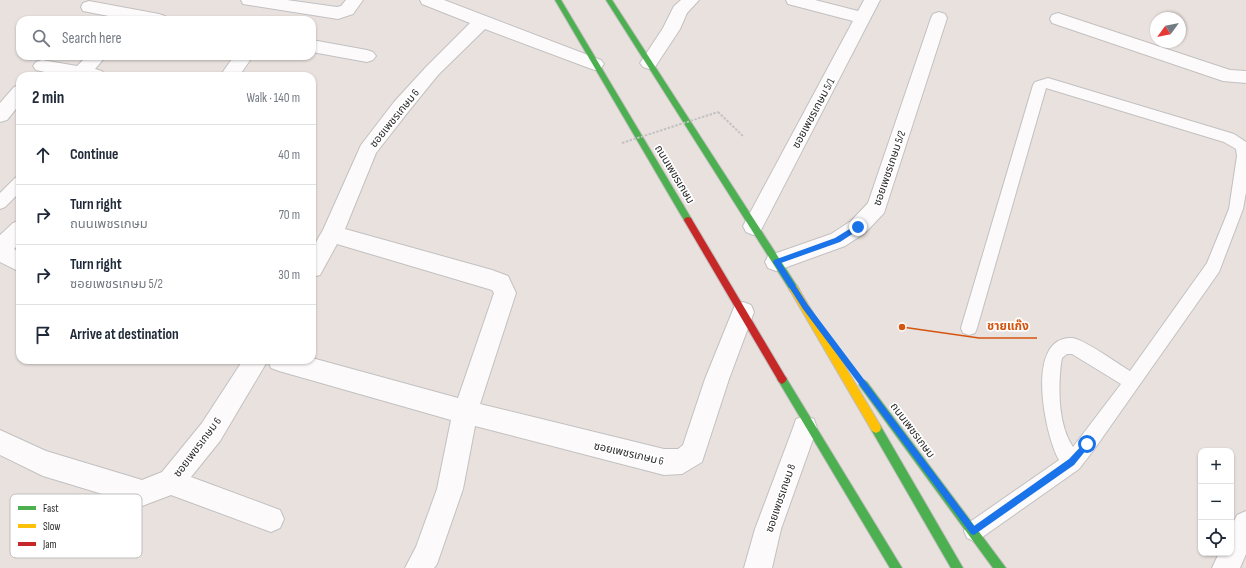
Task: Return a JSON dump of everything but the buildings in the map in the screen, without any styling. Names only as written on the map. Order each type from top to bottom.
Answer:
[{"type":"main road","name":"ถนนเพชรเกษม","points":[[558,0],[594,64],[896,568]]},
{"type":"main road","name":"ถนนเพชรเกษม","points":[[609,0],[806,307],[974,531],[1000,568]]},
{"type":"main road","name":"ถนนเพชรเกษม","points":[[806,307],[957,568]]},
{"type":"main road","name":"ถนนเพชรเกษม","points":[[771,361],[838,491]]},
{"type":"street","points":[[249,0],[338,13],[347,10],[355,0]]},
{"type":"street","points":[[428,0],[594,64]]},
{"type":"street","points":[[649,63],[671,29],[680,10],[691,0]]},
{"type":"street","points":[[794,0],[856,16]]},
{"type":"street","name":"ซอยเพชรเกษม 5/1","points":[[753,226],[872,0]]},
{"type":"street","points":[[87,9],[121,16]]},
{"type":"street","name":"ซอยเพชรเกษม 5/2","points":[[776,262],[838,240],[858,227],[877,207],[939,18]]},
{"type":"street","points":[[1058,19],[1229,76],[1246,77]]},
{"type":"street","name":"ซอยเพชรเกษม 6","points":[[316,261],[332,234],[368,150],[416,89],[483,21]]},
{"type":"street","points":[[316,47],[367,56]]},
{"type":"street","points":[[89,72],[95,60]]},
{"type":"street","points":[[232,72],[241,60]]},
{"type":"street","points":[[42,66],[73,72]]},
{"type":"street","points":[[16,234],[0,250],[16,260]]},
{"type":"street","points":[[332,234],[492,279],[500,283],[506,293],[465,412],[450,489],[427,554],[419,568]]},
{"type":"street","name":"ซอยเพชรเกษม 6","points":[[293,364],[465,412],[664,462],[682,461],[693,453],[717,379],[743,312]]},
{"type":"street","name":"ซอยเพชรเกษม 6","points":[[0,442],[42,463],[142,493],[171,482],[211,432],[254,364]]},
{"type":"street","name":"ซอยเพชรเกษม 8","points":[[758,568],[768,529],[805,428]]},
{"type":"street","points":[[171,482],[271,519]]},
{"type":"street","points":[[1226,568],[1246,524]]},
{"type":"lane","points":[[969,328],[1040,85],[1048,83],[1229,138],[1242,146],[1244,156],[1236,209],[1213,267],[1132,382],[1072,462],[974,531]]},
{"type":"lane","points":[[0,203],[16,186]]},
{"type":"lane","points":[[1072,462],[1060,441],[1054,419],[1051,385],[1055,354],[1064,346],[1074,346],[1132,382]]},
{"type":"path","points":[[622,143],[718,112],[743,136]]},
{"type":"traffic: fast","points":[[558,0],[688,220]]},
{"type":"traffic: fast","points":[[609,0],[794,289]]},
{"type":"traffic: fast","points":[[782,379],[896,568]]},
{"type":"traffic: fast","points":[[864,385],[1000,568]]},
{"type":"traffic: fast","points":[[876,428],[957,568]]},
{"type":"traffic: slow","points":[[794,289],[876,428]]},
{"type":"traffic: jam","points":[[688,220],[782,379]]},
{"type":"place","name":"ชายแก๊ง","points":[[902,327]]},
{"type":"route","points":[[858,227],[838,240],[776,262],[806,307],[974,531],[1072,462],[1087,444]]}]
